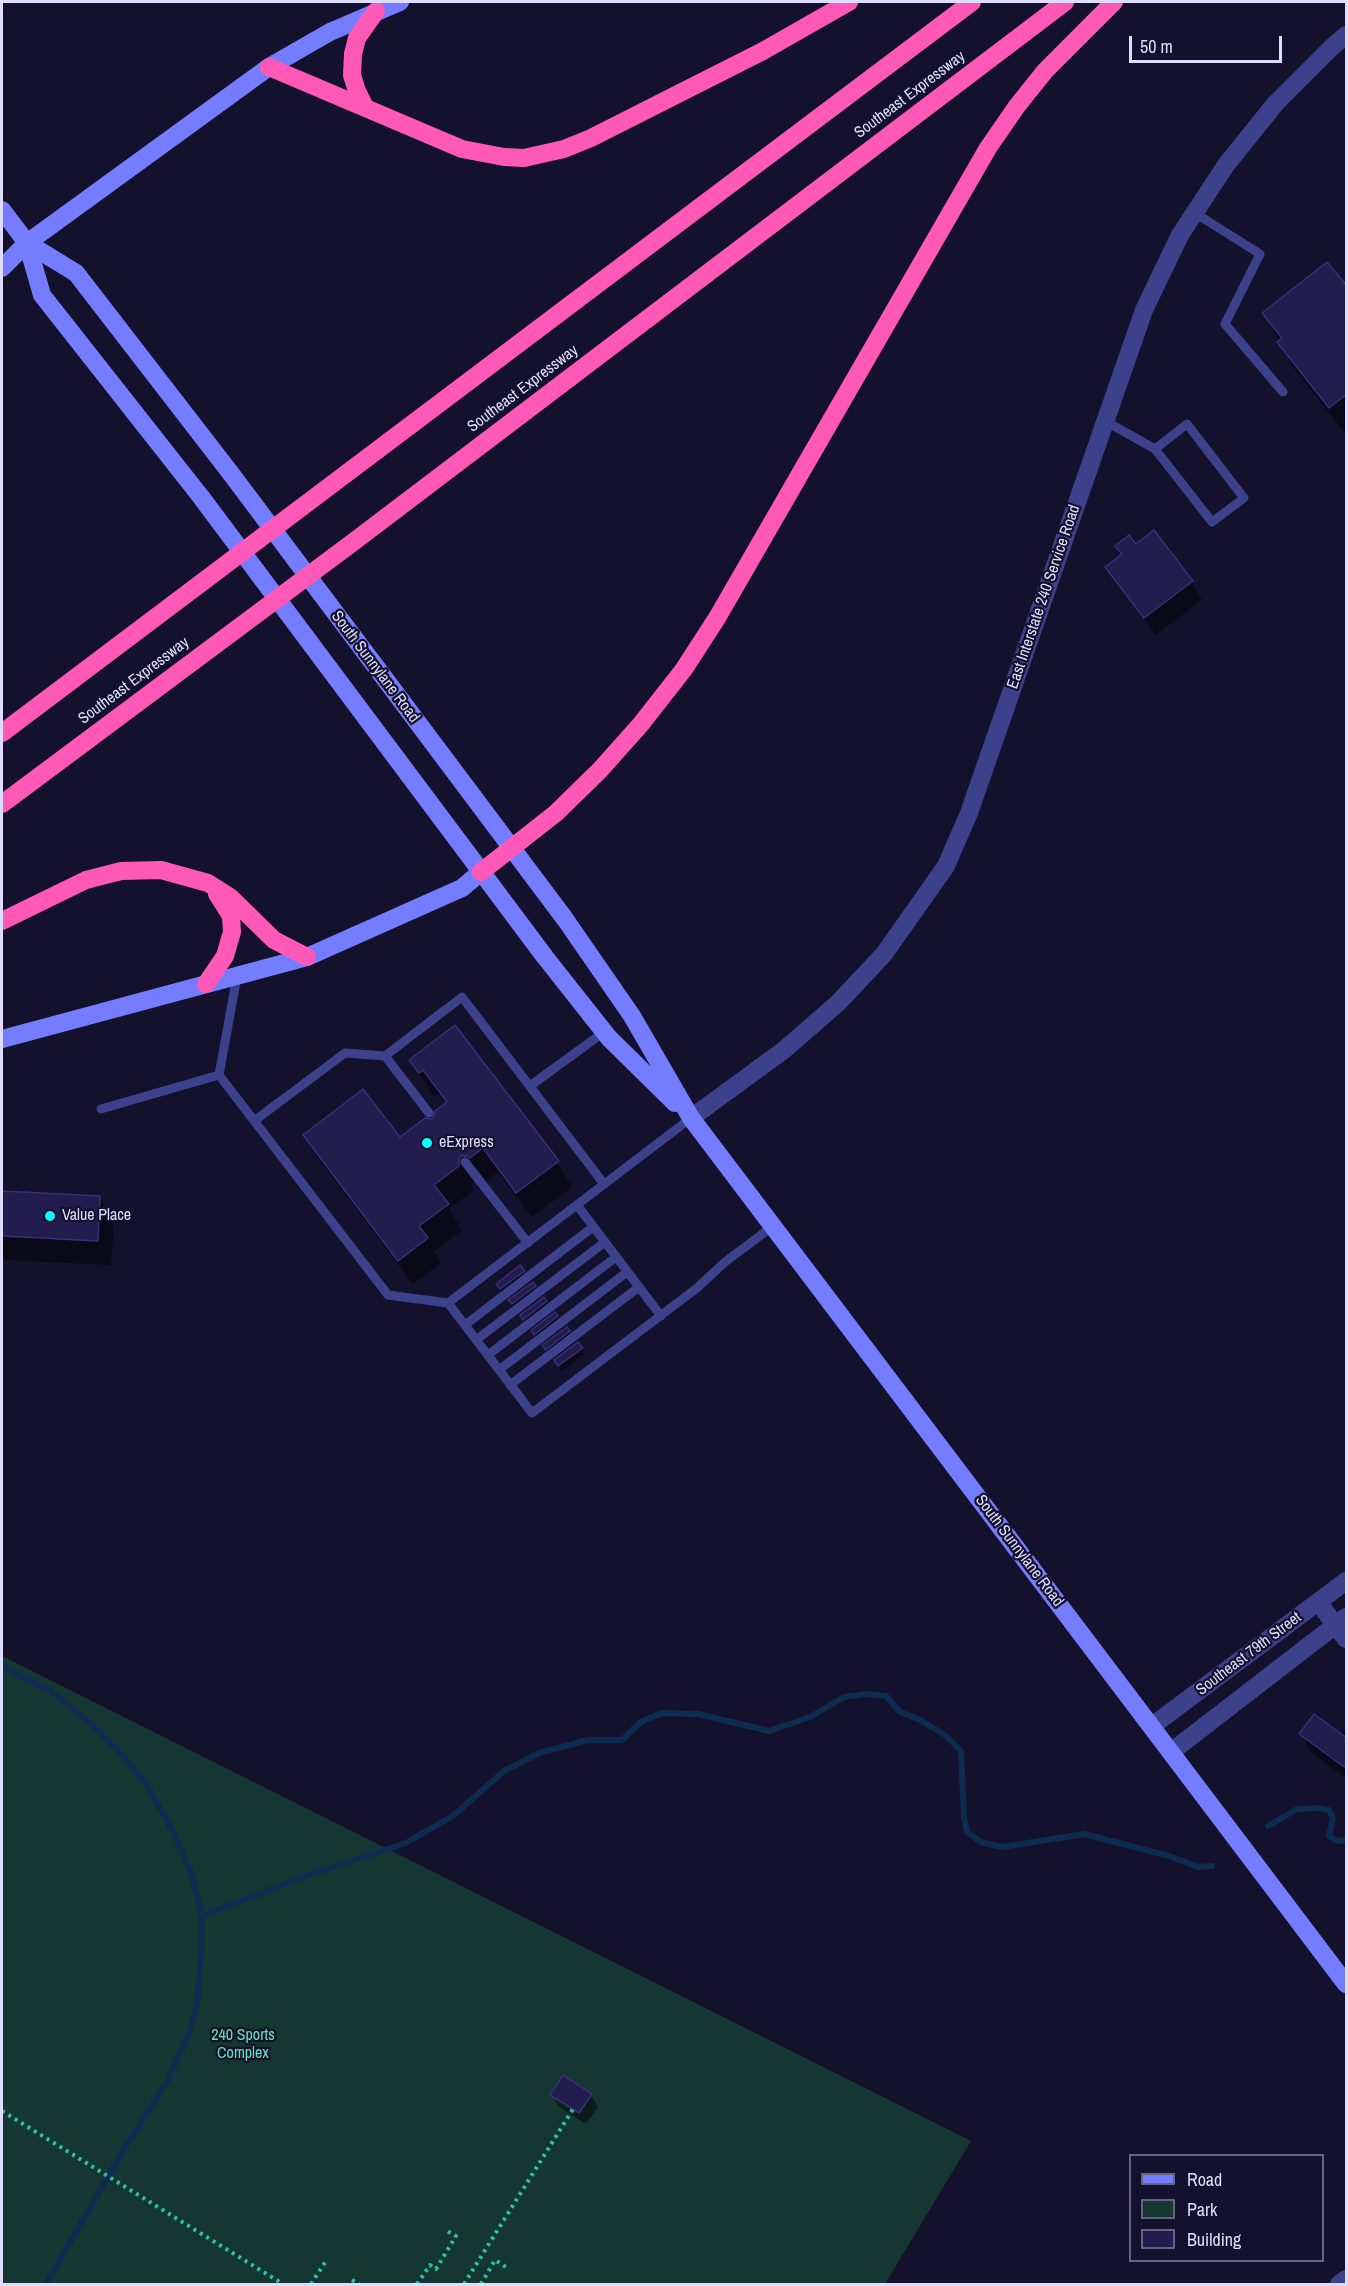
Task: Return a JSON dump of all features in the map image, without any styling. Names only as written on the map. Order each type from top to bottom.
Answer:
[{"type":"highway","points":[[268,67],[462,149],[504,157],[541,155],[591,138],[763,51],[849,2]]},
{"type":"highway","points":[[2,733],[972,2]]},
{"type":"highway","name":"Southeast Expressway","points":[[2,804],[362,536],[1065,2]]},
{"type":"highway","points":[[481,872],[556,813],[600,770],[641,724],[684,669],[723,608],[988,148],[1045,71],[1114,2]]},
{"type":"highway","points":[[365,107],[352,75],[353,54],[357,38],[376,11]]},
{"type":"highway","points":[[2,921],[86,880],[121,871],[161,870],[208,883],[230,897],[274,940],[307,957]]},
{"type":"highway","points":[[206,984],[225,956],[233,924],[227,907],[208,883]]},
{"type":"main road","points":[[2,267],[27,243],[268,67],[330,32],[400,2]]},
{"type":"main road","name":"South Sunnylane Road","points":[[2,210],[27,243],[42,295],[201,497],[481,872],[604,1032],[691,1118]]},
{"type":"main road","name":"South Sunnylane Road","points":[[27,243],[76,273],[232,475],[565,919],[632,1016],[691,1118],[1347,1984]]},
{"type":"main road","points":[[2,1039],[307,957],[462,888],[481,872]]},
{"type":"street","name":"East Interstate 240 Service Road","points":[[691,1118],[784,1050],[838,1003],[884,954],[946,866],[969,813],[1144,310],[1180,235],[1226,165],[1275,104],[1347,35]]},
{"type":"street","name":"Southeast 79th Street","points":[[1152,1726],[1347,1581]]},
{"type":"street","points":[[1318,1602],[1343,1627]]},
{"type":"street","name":"Southeast 79th Street","points":[[1171,1752],[1343,1627]]},
{"type":"street","points":[[1340,2284],[1347,2279]]},
{"type":"lane","points":[[1195,213],[1260,254],[1225,324],[1283,392]]},
{"type":"lane","points":[[1105,421],[1155,449],[1212,522],[1244,498],[1187,424],[1155,449]]},
{"type":"lane","points":[[237,976],[219,1075],[388,1295],[448,1303],[691,1118]]},
{"type":"lane","points":[[255,1121],[345,1053],[385,1056],[462,997],[604,1184]]},
{"type":"lane","points":[[530,1086],[604,1032]]},
{"type":"lane","points":[[385,1056],[429,1113]]},
{"type":"lane","points":[[101,1109],[219,1075]]},
{"type":"lane","points":[[465,1162],[528,1243]]},
{"type":"lane","points":[[576,1205],[660,1316]]},
{"type":"lane","points":[[448,1303],[532,1413],[660,1316],[773,1226]]},
{"type":"lane","points":[[465,1325],[593,1227]]},
{"type":"lane","points":[[476,1340],[605,1242]]},
{"type":"lane","points":[[488,1355],[616,1257]]},
{"type":"lane","points":[[499,1370],[627,1272]]},
{"type":"lane","points":[[510,1385],[639,1287]]},
{"type":"path","points":[[464,2284],[573,2109]]},
{"type":"path","points":[[2,2111],[283,2284]]},
{"type":"path","points":[[417,2284],[430,2265],[436,2269],[456,2236],[447,2231]]},
{"type":"path","points":[[481,2284],[495,2260],[506,2267]]},
{"type":"path","points":[[311,2284],[326,2261]]},
{"type":"path","points":[[352,2280],[359,2284]]},
{"type":"green space","name":"240 Sports Complex","points":[[2,1656],[971,2141],[885,2284],[2,2284]]},
{"type":"building","points":[[1327,262],[1347,286],[1347,394],[1329,408],[1277,342],[1282,338],[1262,313]]},
{"type":"building","points":[[1154,530],[1193,581],[1144,618],[1105,567],[1122,554],[1115,546],[1129,535],[1136,544]]},
{"type":"building","name":"eExpress","points":[[455,1025],[559,1161],[516,1193],[483,1148],[470,1158],[461,1156],[459,1166],[434,1185],[449,1204],[419,1226],[428,1238],[398,1261],[303,1135],[363,1089],[400,1137],[425,1118],[433,1119],[435,1111],[447,1102],[423,1070],[419,1073],[409,1060]]},
{"type":"building","name":"Value Place","points":[[2,1191],[100,1196],[98,1241],[2,1236]]},
{"type":"building","points":[[520,1265],[525,1271],[500,1289],[496,1284]]},
{"type":"building","points":[[533,1282],[536,1286],[512,1304],[508,1300]]},
{"type":"building","points":[[544,1297],[547,1301],[523,1320],[520,1315]]},
{"type":"building","points":[[555,1312],[558,1316],[534,1335],[531,1330]]},
{"type":"building","points":[[567,1327],[570,1331],[546,1350],[542,1345]]},
{"type":"building","points":[[578,1342],[583,1348],[558,1366],[554,1360]]},
{"type":"building","points":[[1314,1714],[1347,1738],[1347,1769],[1299,1734]]},
{"type":"building","points":[[563,2075],[592,2094],[579,2113],[550,2095]]},
{"type":"waterway","points":[[2,1667],[51,1691],[89,1722],[123,1756],[147,1785],[172,1830],[191,1872],[202,1916],[197,2005],[188,2036],[166,2084],[124,2149],[46,2284]]},
{"type":"waterway","points":[[202,1916],[311,1874],[406,1843],[454,1815],[504,1771],[539,1753],[588,1740],[622,1740],[642,1721],[662,1713],[698,1714],[769,1731],[810,1717],[844,1697],[865,1694],[886,1696],[900,1712],[920,1720],[945,1735],[961,1751],[964,1817],[967,1832],[981,1842],[1002,1847],[1084,1834],[1169,1856],[1198,1867],[1212,1866]]},
{"type":"waterway","points":[[1268,1826],[1297,1809],[1318,1808],[1329,1810],[1333,1818],[1329,1836],[1337,1841],[1346,1840]]},
{"type":"place","name":"eExpress","points":[[427,1143]]},
{"type":"place","name":"Value Place","points":[[50,1216]]}]
